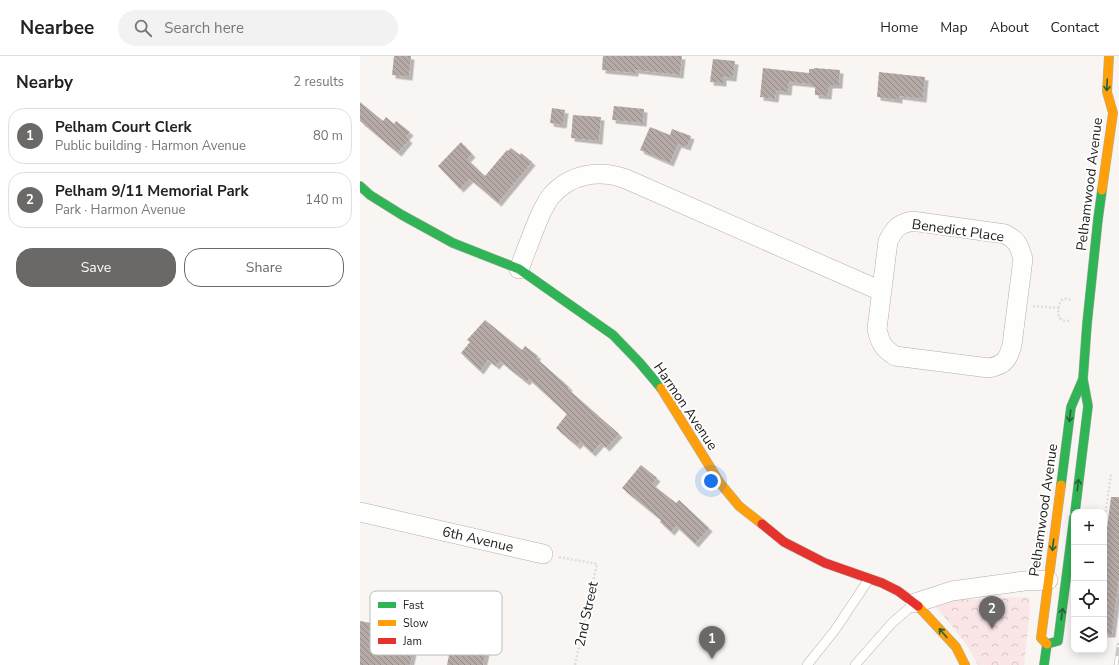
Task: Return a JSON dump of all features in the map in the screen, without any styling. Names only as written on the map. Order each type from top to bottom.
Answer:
[{"type":"street","name":"Pelhamwood Avenue","points":[[1075,509],[1088,406],[1083,379],[1087,324],[1113,112],[1107,92],[1109,56]]},
{"type":"street","name":"Pelhamwood Avenue","points":[[1113,112],[1119,104]]},
{"type":"street","points":[[519,269],[550,197],[566,183],[582,175],[600,174],[616,175],[626,179],[881,291]]},
{"type":"street","name":"Harmon Avenue","points":[[360,186],[370,195],[402,215],[452,243],[519,269],[613,335],[639,362],[663,391],[720,483],[739,506],[784,542],[825,563],[882,583],[898,591],[915,603],[931,619],[956,647],[965,665]]},
{"type":"street","name":"Benedict Place","points":[[912,221],[1005,234],[1014,239],[1020,247],[1023,259],[1012,345],[1008,357],[998,366],[989,368],[895,356],[885,349],[879,340],[877,329],[881,291],[888,241],[894,230],[902,224],[912,221]]},
{"type":"street","name":"Pelhamwood Avenue","points":[[1044,665],[1047,644],[1041,638],[1071,407],[1083,379]]},
{"type":"street","name":"6th Avenue","points":[[360,512],[543,554]]},
{"type":"street","points":[[1047,644],[1058,641],[1071,540]]},
{"type":"street","points":[[915,603],[952,591],[1024,581],[1048,580]]},
{"type":"lane","points":[[806,665],[835,630],[869,579]]},
{"type":"lane","points":[[855,665],[892,623],[915,603]]},
{"type":"path","points":[[1032,306],[1059,308]]},
{"type":"path","points":[[1106,509],[1111,474]]},
{"type":"path","name":"2nd Street","points":[[543,554],[597,564],[575,665]]},
{"type":"green space","points":[[1027,597],[1030,599],[1030,608],[1024,665],[978,665],[974,656],[934,604],[952,600]]},
{"type":"building","points":[[394,56],[411,56],[409,77],[392,75]]},
{"type":"building","points":[[603,56],[682,56],[680,75],[635,70],[635,73],[602,70]]},
{"type":"building","points":[[713,59],[735,61],[733,78],[723,77],[723,83],[710,82]]},
{"type":"building","points":[[763,68],[809,73],[809,69],[814,68],[840,70],[839,85],[829,85],[828,96],[815,95],[815,87],[812,87],[812,84],[789,82],[788,92],[776,91],[775,99],[760,97]]},
{"type":"building","points":[[879,72],[925,77],[923,99],[899,96],[899,100],[877,97]]},
{"type":"building","points":[[360,102],[383,121],[386,117],[394,124],[396,121],[410,132],[406,137],[409,140],[398,153],[360,121]]},
{"type":"building","points":[[614,106],[644,109],[643,123],[612,120]]},
{"type":"building","points":[[552,108],[565,110],[563,125],[550,123]]},
{"type":"building","points":[[573,115],[601,117],[599,141],[571,138]]},
{"type":"building","points":[[650,127],[670,135],[672,129],[691,136],[687,147],[678,144],[670,163],[640,150]]},
{"type":"building","points":[[461,142],[472,154],[467,159],[485,176],[507,150],[508,151],[511,148],[520,155],[521,153],[532,162],[498,203],[470,179],[460,189],[438,166]]},
{"type":"building","points":[[485,320],[522,350],[525,346],[538,356],[536,358],[569,387],[568,389],[619,434],[606,448],[601,443],[592,453],[580,442],[577,446],[556,428],[567,414],[529,379],[526,382],[500,361],[496,366],[488,360],[480,371],[461,353],[470,342],[467,340]]},
{"type":"building","points":[[641,465],[657,478],[652,484],[676,503],[679,500],[709,528],[695,544],[676,526],[671,532],[660,522],[661,520],[622,488]]},
{"type":"building","points":[[1111,497],[1119,497],[1119,578],[1112,634],[1107,634],[1107,528]]},
{"type":"building","points":[[360,621],[370,623],[370,655],[412,655],[410,665],[360,665]]},
{"type":"building","points":[[449,655],[485,655],[483,665],[447,665]]},
{"type":"railway","points":[[1116,665],[1119,645]]},
{"type":"traffic: fast","points":[[360,186],[370,195],[402,215],[453,243],[519,269],[613,335],[661,388]]},
{"type":"traffic: fast","points":[[1075,509],[1088,406],[1083,379],[1087,324],[1102,190]]},
{"type":"traffic: fast","points":[[1061,485],[1071,407],[1083,379]]},
{"type":"traffic: fast","points":[[1047,644],[1058,641],[1071,540]]},
{"type":"traffic: fast","points":[[1044,665],[1047,644]]},
{"type":"traffic: slow","points":[[1102,190],[1113,113],[1107,92],[1109,56]]},
{"type":"traffic: slow","points":[[661,388],[720,483],[739,506],[762,524]]},
{"type":"traffic: slow","points":[[1047,644],[1041,638],[1061,485]]},
{"type":"traffic: slow","points":[[918,606],[956,647],[965,665]]},
{"type":"traffic: jam","points":[[762,524],[784,542],[825,563],[882,583],[898,591],[918,606]]},
{"type":"place","name":"Pelham 9/11 Memorial Park","points":[[992,629]]},
{"type":"place","name":"Pelham Court Clerk","points":[[712,659]]}]
